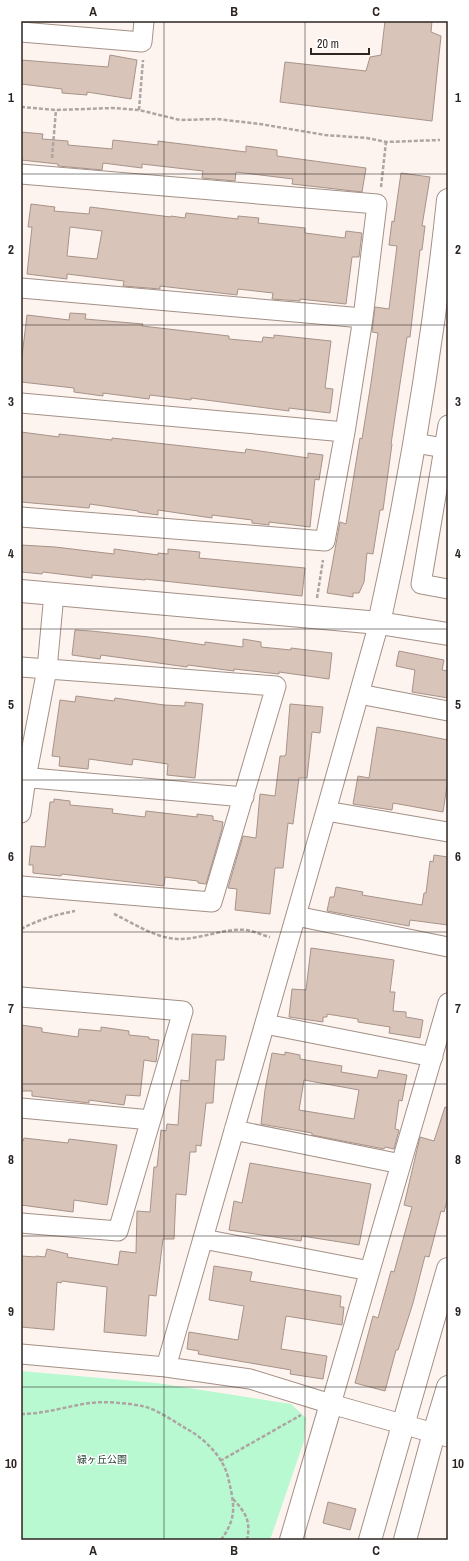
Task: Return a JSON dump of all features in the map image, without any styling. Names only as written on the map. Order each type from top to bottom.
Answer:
[{"type":"street","points":[[21,32],[142,42],[144,21]]},
{"type":"street","points":[[21,174],[377,204],[363,318],[345,432],[324,541],[21,517]]},
{"type":"street","points":[[166,1367],[289,942],[379,623],[398,538],[442,304],[448,200]]},
{"type":"street","points":[[21,288],[363,318]]},
{"type":"street","points":[[21,403],[345,432]]},
{"type":"street","points":[[448,425],[421,584],[448,588]]},
{"type":"street","points":[[415,443],[444,448]]},
{"type":"street","points":[[21,591],[379,623],[448,634]]},
{"type":"street","points":[[21,813],[23,778],[47,669],[54,594]]},
{"type":"street","points":[[21,667],[276,686],[212,902],[21,886]]},
{"type":"street","points":[[359,694],[448,712]]},
{"type":"street","points":[[23,778],[244,797]]},
{"type":"street","points":[[326,811],[448,832]]},
{"type":"street","points":[[296,916],[448,947]]},
{"type":"street","points":[[21,997],[183,1011],[118,1230],[21,1223]]},
{"type":"street","points":[[291,1540],[323,1402],[370,1270],[448,1003]]},
{"type":"street","points":[[265,1024],[433,1057]]},
{"type":"street","points":[[21,1108],[151,1120]]},
{"type":"street","points":[[234,1130],[401,1164]]},
{"type":"street","points":[[203,1239],[370,1270]]},
{"type":"street","points":[[370,1540],[448,1269]]},
{"type":"street","points":[[21,1354],[166,1367],[250,1379],[323,1402],[441,1435]]},
{"type":"street","points":[[405,1540],[441,1435],[448,1387]]},
{"type":"path","points":[[139,110],[144,52],[142,42]]},
{"type":"path","points":[[21,107],[56,110],[113,108],[139,110],[180,120],[217,119],[325,134],[367,138],[386,142],[440,140]]},
{"type":"path","points":[[51,176],[56,110]]},
{"type":"path","points":[[377,204],[380,198],[386,142]]},
{"type":"path","points":[[316,603],[324,556],[324,541]]},
{"type":"path","points":[[21,929],[30,924],[77,911]]},
{"type":"path","points":[[111,913],[159,936],[181,939],[201,937],[231,930],[246,930],[289,942]]},
{"type":"path","points":[[220,1461],[323,1402]]},
{"type":"path","points":[[21,1414],[34,1414],[91,1403],[117,1403],[143,1406],[194,1433],[213,1450],[226,1471],[233,1499],[233,1517],[221,1540]]},
{"type":"path","points":[[233,1499],[242,1509],[249,1524],[247,1540]]},
{"type":"green space","name":"緑ヶ丘公園","points":[[21,1371],[157,1383],[291,1404],[306,1418],[304,1441],[270,1540],[21,1540]]},
{"type":"building","points":[[385,21],[432,21],[431,32],[441,36],[432,121],[280,102],[285,62],[366,71],[370,57],[381,55]]},
{"type":"building","points":[[110,55],[137,60],[131,99],[87,92],[87,95],[62,93],[62,89],[21,84],[21,60],[108,67]]},
{"type":"building","points":[[21,132],[43,134],[42,139],[68,141],[68,145],[112,149],[113,140],[158,145],[158,141],[246,152],[246,146],[277,150],[277,156],[366,168],[362,192],[292,184],[293,179],[236,172],[235,181],[202,178],[203,171],[142,164],[142,168],[103,163],[102,170],[58,166],[58,164],[21,160]]},
{"type":"building","points":[[401,173],[430,177],[422,226],[425,226],[422,250],[420,250],[410,337],[407,337],[391,444],[383,510],[380,510],[373,554],[367,553],[364,582],[359,593],[353,593],[353,597],[327,593],[340,522],[346,524],[360,438],[362,439],[378,333],[372,332],[375,307],[389,309],[397,246],[389,245]]},
{"type":"building","points":[[31,204],[55,207],[54,211],[89,214],[90,207],[185,218],[186,213],[238,219],[238,216],[259,218],[258,223],[305,228],[305,233],[345,238],[346,231],[362,233],[359,257],[352,257],[346,304],[300,299],[300,301],[272,299],[273,293],[238,289],[237,295],[160,286],[160,289],[123,286],[124,281],[67,274],[67,279],[27,274],[32,227],[28,227]],"holes":[[[70,227],[102,231],[97,259],[67,256]]]},
{"type":"building","points":[[70,313],[86,314],[85,319],[143,324],[142,326],[229,336],[229,339],[262,342],[263,337],[274,338],[274,335],[331,341],[325,388],[333,389],[330,413],[289,408],[289,411],[191,398],[191,400],[150,395],[149,399],[103,393],[103,396],[74,392],[74,388],[21,382],[21,356],[27,315],[69,320]]},
{"type":"building","points":[[21,432],[59,437],[59,434],[112,440],[112,438],[245,453],[246,449],[308,458],[308,453],[323,455],[319,480],[315,479],[310,527],[269,522],[269,525],[252,523],[252,520],[212,515],[212,518],[158,510],[158,515],[90,504],[89,508],[21,502]]},
{"type":"building","points":[[21,545],[55,547],[114,554],[114,549],[158,555],[158,553],[168,554],[168,549],[200,552],[199,558],[305,568],[302,596],[145,579],[92,575],[92,578],[43,572],[42,574],[21,572]]},
{"type":"building","points":[[75,630],[149,637],[205,645],[205,642],[243,647],[243,639],[261,642],[261,647],[291,650],[291,648],[332,653],[329,679],[279,672],[279,674],[234,669],[234,671],[188,665],[187,667],[101,655],[100,659],[72,655]]},
{"type":"building","points":[[399,651],[444,660],[442,670],[448,671],[448,698],[412,692],[415,670],[396,666]]},
{"type":"building","points":[[76,696],[114,701],[115,698],[164,705],[185,706],[185,702],[203,704],[195,778],[167,775],[168,764],[133,759],[132,765],[89,759],[88,769],[59,766],[60,757],[52,756],[60,700],[75,702]]},
{"type":"building","points":[[290,704],[323,707],[320,733],[312,732],[307,778],[299,778],[293,824],[288,823],[283,868],[275,868],[270,914],[235,910],[237,889],[228,888],[243,836],[256,838],[260,794],[275,796],[280,756],[285,756],[286,754]]},
{"type":"building","points":[[377,727],[448,740],[448,779],[443,812],[393,803],[392,810],[353,804],[358,776],[369,778]]},
{"type":"building","points":[[54,799],[70,801],[70,805],[113,809],[112,813],[145,817],[146,811],[197,817],[197,814],[213,816],[213,820],[223,822],[206,884],[198,883],[198,881],[165,877],[164,886],[62,874],[61,876],[33,873],[33,865],[29,865],[31,846],[45,847],[50,802],[54,802]]},
{"type":"building","points":[[434,855],[448,857],[448,925],[410,920],[409,926],[327,911],[330,897],[334,897],[336,887],[363,892],[362,895],[422,905],[424,893],[426,893],[430,861],[433,862]]},
{"type":"building","points":[[311,948],[394,960],[390,992],[395,992],[393,1011],[406,1012],[406,1017],[423,1020],[420,1038],[389,1033],[390,1027],[358,1022],[358,1019],[327,1014],[327,1017],[323,1017],[323,1022],[289,1017],[292,989],[306,990]]},
{"type":"building","points":[[21,1025],[42,1028],[42,1032],[78,1037],[79,1029],[101,1031],[101,1027],[129,1031],[129,1035],[149,1037],[149,1039],[159,1040],[156,1062],[144,1060],[140,1096],[126,1095],[124,1105],[89,1100],[89,1103],[32,1096],[32,1091],[21,1091]]},
{"type":"building","points":[[192,1034],[226,1036],[224,1060],[216,1060],[213,1103],[206,1103],[201,1146],[196,1145],[196,1152],[190,1152],[186,1195],[176,1194],[174,1239],[163,1239],[156,1296],[149,1295],[146,1336],[104,1332],[107,1287],[62,1281],[61,1283],[57,1282],[54,1330],[21,1327],[21,1256],[45,1257],[47,1249],[68,1254],[67,1257],[118,1265],[120,1251],[136,1253],[137,1211],[150,1212],[154,1167],[157,1167],[161,1130],[166,1131],[167,1124],[178,1125],[181,1080],[189,1081]]},
{"type":"building","points":[[285,1052],[300,1055],[300,1059],[342,1066],[341,1072],[377,1078],[379,1070],[407,1075],[402,1101],[399,1100],[395,1129],[399,1130],[394,1149],[385,1147],[384,1149],[312,1135],[312,1133],[261,1124],[265,1090],[272,1053],[285,1055]],"holes":[[[304,1080],[359,1090],[354,1119],[299,1110]]]},
{"type":"building","points":[[445,1107],[448,1108],[448,1197],[444,1212],[441,1211],[429,1257],[425,1256],[413,1303],[398,1350],[396,1350],[385,1391],[355,1383],[373,1316],[378,1318],[391,1271],[394,1272],[412,1207],[404,1205],[420,1137],[434,1141]]},
{"type":"building","points":[[24,1138],[68,1143],[69,1139],[117,1145],[107,1205],[74,1200],[73,1212],[21,1205],[21,1140],[23,1141]]},
{"type":"building","points":[[250,1163],[371,1184],[359,1245],[302,1236],[301,1241],[229,1230],[234,1201],[242,1203]]},
{"type":"building","points":[[214,1266],[252,1272],[250,1281],[341,1296],[340,1307],[344,1307],[342,1325],[286,1316],[281,1349],[327,1356],[323,1379],[290,1374],[291,1370],[198,1354],[199,1351],[187,1349],[189,1332],[238,1340],[244,1306],[209,1300]]},
{"type":"building","points":[[328,1502],[356,1509],[350,1530],[323,1523]]}]
